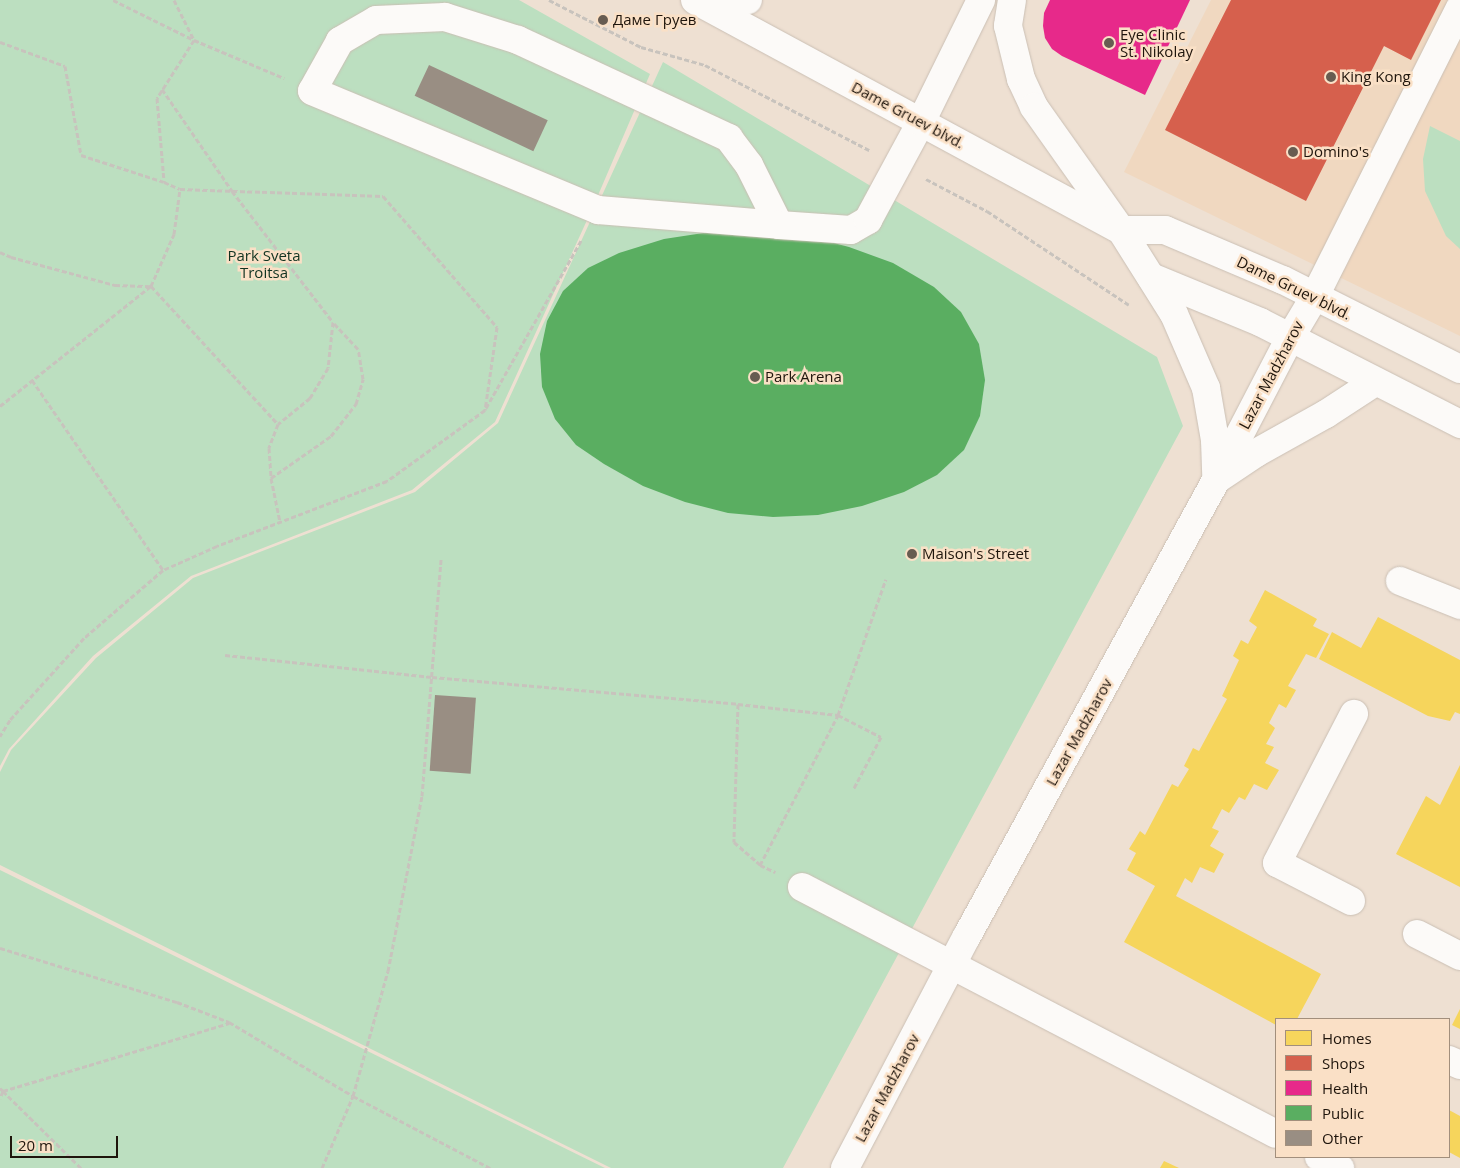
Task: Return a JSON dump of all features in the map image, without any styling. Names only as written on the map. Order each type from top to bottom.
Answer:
[{"type":"main road","points":[[696,1],[748,0]]},
{"type":"main road","points":[[779,224],[749,165],[729,138],[518,40],[445,17],[376,20],[340,41],[312,91],[598,210],[851,230],[868,220],[921,122],[981,0]]},
{"type":"main road","points":[[1012,0],[1008,26],[1021,79],[1034,107],[1121,230]]},
{"type":"main road","name":"Dame Gruev blvd.","points":[[696,1],[1121,230],[1165,230],[1283,280],[1460,369]]},
{"type":"main road","name":"Lazar Madzharov","points":[[845,1168],[952,965],[1216,480],[1290,338],[1315,296],[1460,8]]},
{"type":"main road","name":"Dame Gruev blvd.","points":[[1121,230],[1174,314],[1206,388],[1215,440],[1216,480]]},
{"type":"main road","points":[[1151,276],[1260,322],[1460,424]]},
{"type":"main road","points":[[1216,480],[1256,453],[1326,414],[1375,382]]},
{"type":"main road","points":[[1400,581],[1460,605]]},
{"type":"main road","points":[[1351,901],[1277,863],[1354,714]]},
{"type":"main road","points":[[802,887],[1275,1133]]},
{"type":"main road","points":[[1417,934],[1460,956]]},
{"type":"main road","points":[[1321,1158],[1340,1168]]},
{"type":"path","points":[[113,0],[194,40],[312,91]]},
{"type":"path","points":[[174,0],[194,40]]},
{"type":"path","points":[[164,182],[157,98],[194,40]]},
{"type":"path","points":[[0,42],[65,66],[81,155],[180,189],[383,196],[497,327],[485,410]]},
{"type":"path","points":[[162,89],[232,191],[333,322],[358,349],[363,379],[356,404],[331,436],[271,478]]},
{"type":"path","points":[[0,406],[151,286],[174,234],[180,189]]},
{"type":"path","points":[[0,736],[10,720],[84,638],[163,570],[280,522],[387,482],[485,410],[598,210]]},
{"type":"path","points":[[0,252],[11,258],[115,285],[151,286],[278,424]]},
{"type":"path","points":[[280,522],[271,478],[269,448],[278,424],[310,398],[328,368],[333,322]]},
{"type":"path","points":[[32,380],[163,570]]},
{"type":"path","points":[[322,1168],[354,1096],[388,971],[422,796],[442,558]]},
{"type":"path","points":[[760,865],[838,715],[886,580]]},
{"type":"path","points":[[225,655],[432,677],[738,704],[838,715],[881,737],[854,788]]},
{"type":"path","points":[[738,704],[734,842],[760,865],[802,887]]},
{"type":"path","points":[[0,948],[167,999],[229,1022],[354,1096],[490,1168]]},
{"type":"path","points":[[1,1089],[229,1022]]},
{"type":"path","points":[[0,1098],[1,1089]]},
{"type":"path","points":[[1,1089],[81,1168]]},
{"type":"shaded area","points":[[1211,0],[1460,0],[1460,336],[1124,172]]},
{"type":"green space","name":"Park Sveta Troitsa","points":[[0,0],[519,0],[650,74],[593,207],[495,422],[412,490],[191,576],[93,656],[9,749],[0,766]]},
{"type":"green space","points":[[663,62],[1157,357],[1183,426],[783,1168],[611,1168],[0,865],[0,772],[11,750],[96,658],[193,578],[415,492],[498,423]]},
{"type":"green space","points":[[1430,126],[1460,141],[1460,249],[1446,236],[1425,191],[1423,159]]},
{"type":"green space","points":[[0,870],[605,1168],[0,1168]]},
{"type":"building: Homes","points":[[1265,590],[1317,619],[1313,626],[1329,634],[1316,658],[1306,654],[1288,686],[1296,690],[1286,708],[1279,704],[1269,723],[1275,728],[1266,744],[1274,747],[1265,763],[1279,770],[1267,790],[1254,784],[1245,800],[1239,797],[1229,813],[1222,809],[1212,828],[1219,831],[1210,846],[1224,854],[1214,873],[1200,867],[1192,883],[1185,878],[1176,896],[1321,974],[1298,1018],[1275,1018],[1275,1024],[1124,942],[1155,886],[1127,870],[1136,853],[1129,849],[1140,831],[1145,835],[1172,784],[1178,787],[1189,769],[1184,766],[1193,748],[1199,751],[1227,699],[1222,696],[1239,660],[1233,656],[1241,640],[1248,644],[1257,627],[1249,621]]},
{"type":"building: Homes","points":[[1378,617],[1460,660],[1460,714],[1455,712],[1450,721],[1428,716],[1319,659],[1332,632],[1361,648]]},
{"type":"building: Homes","points":[[1460,765],[1460,887],[1396,854],[1426,796],[1440,805]]},
{"type":"building: Homes","points":[[1460,1009],[1460,1029],[1452,1025]]},
{"type":"building: Homes","points":[[1450,1111],[1460,1116],[1460,1158],[1450,1153]]},
{"type":"building: Homes","points":[[1164,1161],[1179,1168],[1160,1168]]},
{"type":"building: Shops","points":[[1231,0],[1441,0],[1411,60],[1384,46],[1306,201],[1165,130]]},
{"type":"building: Health","name":"Eye Clinic St. Nikolay","points":[[1050,0],[1190,0],[1145,95],[1062,56],[1052,49],[1045,38],[1043,26],[1044,13]]},
{"type":"building: Public","points":[[710,232],[804,235],[849,247],[893,263],[934,287],[961,312],[979,344],[985,380],[980,416],[964,450],[937,475],[904,492],[862,506],[818,515],[773,517],[728,513],[685,502],[643,486],[604,464],[576,445],[555,419],[542,387],[540,354],[547,321],[563,291],[588,268],[619,253],[664,239]]},
{"type":"building: Other","points":[[429,65],[548,120],[533,151],[415,96]]},
{"type":"building: Other","points":[[435,695],[476,698],[471,774],[430,771]]},
{"type":"place","name":"Даме Груев","points":[[603,20]]},
{"type":"place","name":"Eye Clinic St. Nikolay","points":[[1109,43]]},
{"type":"place","name":"King Kong","points":[[1331,77]]},
{"type":"place","name":"Domino's","points":[[1293,152]]},
{"type":"place","name":"Park Arena","points":[[755,377]]},
{"type":"place","name":"Maison's Street","points":[[912,554]]}]
